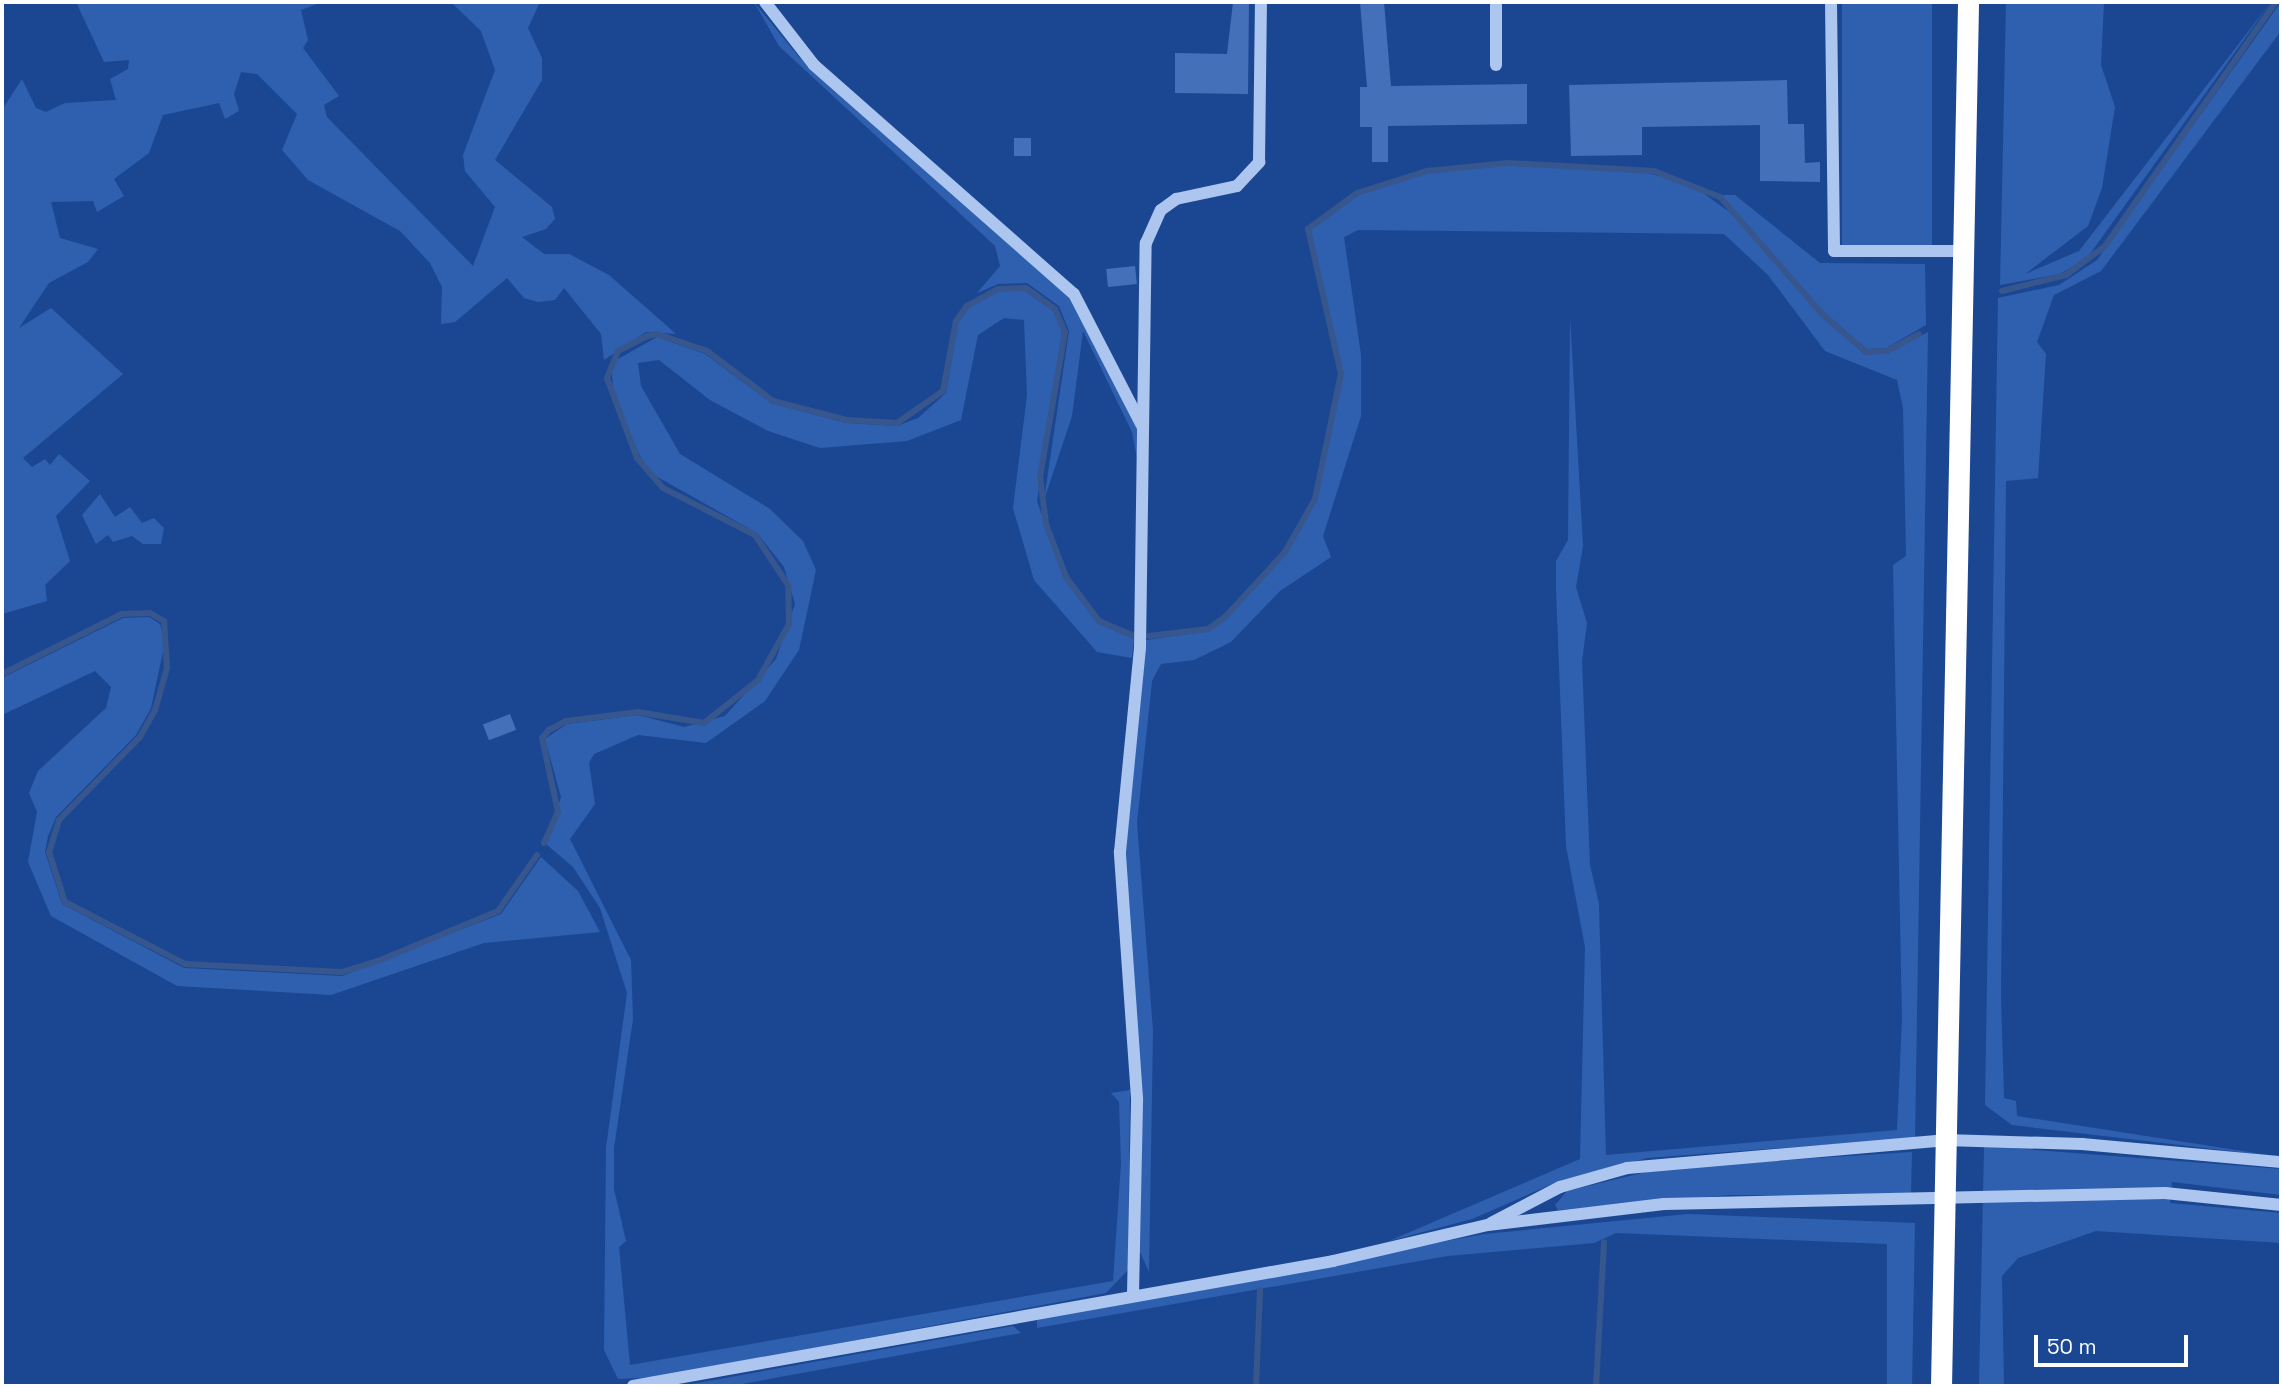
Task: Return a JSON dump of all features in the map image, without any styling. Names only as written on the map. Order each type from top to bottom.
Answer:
[{"type":"highway","points":[[1941,1386],[1968,2]]},
{"type":"street","points":[[765,2],[814,65],[1074,294],[1143,429]]},
{"type":"street","points":[[1133,1294],[1137,1098],[1120,852],[1140,648],[1146,243],[1161,210],[1176,199],[1237,186],[1259,162],[1261,2]]},
{"type":"street","points":[[1496,2],[1496,65]]},
{"type":"street","points":[[1830,2],[1834,251],[1963,251]]},
{"type":"street","points":[[1488,1225],[1560,1187],[1627,1168],[1945,1140],[2082,1144],[2281,1163]]},
{"type":"street","points":[[633,1386],[1133,1294],[1333,1261],[1488,1225],[1725,1203],[2165,1193],[2281,1205]]},
{"type":"shaded area","points":[[76,2],[322,2],[301,10],[308,40],[303,48],[339,96],[324,105],[327,117],[473,266],[495,207],[465,171],[463,155],[495,70],[481,31],[451,2],[540,2],[528,28],[542,58],[542,80],[495,160],[552,207],[555,219],[546,229],[522,237],[544,254],[569,254],[609,275],[676,334],[646,332],[604,360],[601,334],[564,288],[555,300],[538,302],[524,298],[507,278],[455,322],[441,324],[442,287],[430,263],[400,231],[308,180],[282,150],[297,114],[257,74],[241,72],[234,94],[239,111],[225,119],[219,103],[163,115],[149,153],[114,179],[124,196],[97,212],[93,201],[51,202],[60,238],[98,249],[88,262],[49,283],[19,328],[51,308],[123,374],[23,458],[32,467],[45,459],[50,465],[59,454],[90,481],[56,516],[70,561],[45,585],[47,601],[2,614],[2,110],[22,79],[36,108],[46,112],[65,103],[116,100],[110,79],[128,69],[129,60],[104,62]]},
{"type":"shaded area","points":[[754,2],[799,57],[1068,296],[1138,428],[1138,464],[1132,432],[1083,331],[1072,416],[1044,500],[1069,331],[1059,306],[1027,283],[998,284],[977,293],[1000,266],[995,246],[779,46]]},
{"type":"shaded area","points":[[1842,2],[1932,2],[1932,246],[1842,246]]},
{"type":"shaded area","points":[[2006,2],[2104,2],[2101,65],[2115,107],[2102,188],[2088,226],[2025,274],[2079,251],[2271,2],[2087,258],[2060,274],[2000,285]]},
{"type":"shaded area","points":[[2281,2],[2281,31],[2101,271],[2054,295],[2037,342],[2046,354],[2038,478],[2006,481],[2001,997],[2004,1098],[2016,1101],[2017,1116],[2281,1157],[2012,1125],[1985,1105],[1998,298],[2059,285],[2097,260]]},
{"type":"shaded area","points":[[1509,165],[1625,167],[1692,185],[1746,224],[1820,316],[1865,354],[1888,353],[1928,332],[1915,1138],[1647,1158],[1552,1184],[1472,1219],[1389,1241],[1580,1159],[1585,947],[1566,846],[1556,588],[1556,561],[1568,540],[1570,316],[1583,546],[1576,587],[1587,623],[1582,661],[1590,865],[1599,904],[1606,1155],[1897,1130],[1902,1019],[1893,565],[1906,556],[1903,408],[1897,380],[1825,351],[1768,275],[1724,234],[1358,230],[1344,237],[1361,355],[1361,416],[1323,536],[1331,557],[1280,591],[1231,642],[1194,660],[1161,664],[1152,681],[1137,823],[1153,1031],[1149,1272],[1140,1252],[1142,1094],[1126,893],[1126,831],[1146,640],[1209,631],[1226,618],[1286,553],[1317,499],[1343,374],[1310,230],[1358,195],[1427,173]]},
{"type":"shaded area","points":[[1721,195],[1735,195],[1820,263],[1925,264],[1926,325],[1886,348],[1867,349],[1824,312]]},
{"type":"shaded area","points":[[999,291],[1025,291],[1053,311],[1062,332],[1037,501],[1064,578],[1097,623],[1134,639],[1132,658],[1097,652],[1034,580],[1013,508],[1027,395],[1024,320],[1004,318],[978,335],[961,420],[907,441],[820,448],[768,431],[710,400],[659,360],[638,363],[641,386],[680,454],[770,509],[803,541],[816,570],[799,650],[765,701],[706,743],[638,735],[594,754],[589,763],[595,804],[570,839],[631,960],[633,1019],[614,1148],[614,1189],[626,1241],[619,1247],[630,1365],[1113,1281],[1121,1163],[1119,1102],[1111,1093],[1130,1090],[1128,1270],[1106,1293],[659,1377],[618,1379],[604,1350],[606,1148],[627,993],[600,908],[573,867],[546,844],[561,797],[545,739],[567,724],[638,715],[684,727],[725,716],[776,659],[795,604],[784,567],[757,533],[647,471],[614,399],[611,363],[657,337],[705,354],[771,403],[846,423],[897,426],[918,418],[946,393],[958,323],[969,307]]},
{"type":"shaded area","points":[[100,494],[115,517],[130,507],[142,523],[154,518],[164,528],[161,544],[143,544],[132,536],[113,542],[108,535],[96,544],[82,515]]},
{"type":"shaded area","points":[[149,617],[160,624],[165,642],[151,708],[136,735],[56,817],[48,836],[45,852],[62,904],[184,968],[342,976],[501,914],[541,857],[578,891],[600,932],[484,943],[331,995],[177,986],[51,916],[28,862],[37,812],[29,793],[38,771],[106,708],[111,687],[95,671],[2,715],[2,678],[123,618]]},
{"type":"shaded area","points":[[1984,1146],[2281,1169],[2281,1195],[2172,1182],[2170,1203],[2281,1213],[2281,1243],[2096,1231],[2018,1258],[2002,1276],[2004,1386],[1979,1386]]},
{"type":"shaded area","points":[[1912,1152],[1911,1196],[1730,1195],[1558,1210],[1555,1205],[1567,1191],[1663,1168]]},
{"type":"shaded area","points":[[1688,1214],[1915,1223],[1912,1386],[1887,1386],[1887,1244],[1616,1233],[1594,1243],[1448,1256],[1037,1328],[1037,1318],[1484,1234]]},
{"type":"shaded area","points":[[1013,1326],[1021,1333],[731,1386],[681,1386]]},
{"type":"building","points":[[1233,2],[1249,2],[1248,94],[1175,93],[1175,53],[1227,54]]},
{"type":"building","points":[[1360,2],[1384,2],[1391,86],[1527,84],[1527,124],[1388,126],[1388,162],[1372,162],[1372,127],[1360,127],[1360,87],[1367,87]]},
{"type":"building","points":[[1787,80],[1788,124],[1804,124],[1805,163],[1820,162],[1820,182],[1760,181],[1760,125],[1642,127],[1642,155],[1571,156],[1569,85]]},
{"type":"building","points":[[1014,138],[1031,138],[1031,156],[1014,156]]},
{"type":"building","points":[[1135,266],[1137,284],[1108,287],[1106,269]]},
{"type":"building","points":[[510,714],[516,730],[489,740],[483,724]]},
{"type":"waterway","points":[[2002,291],[2066,275],[2105,246],[2276,2]]},
{"type":"waterway","points":[[1149,636],[1208,629],[1225,617],[1285,552],[1315,499],[1341,374],[1308,229],[1357,193],[1427,171],[1508,163],[1654,171],[1720,197],[1822,314],[1866,352],[1887,351],[1919,334]]},
{"type":"waterway","points":[[544,843],[558,812],[542,738],[549,730],[566,721],[638,712],[704,723],[758,680],[789,624],[788,585],[755,535],[663,488],[637,458],[607,378],[618,351],[647,336],[657,334],[707,351],[773,401],[847,420],[897,423],[943,391],[956,321],[967,306],[998,289],[1026,288],[1055,309],[1065,332],[1040,477],[1046,524],[1066,577],[1099,621],[1132,635]]},
{"type":"waterway","points":[[2,674],[122,614],[150,613],[164,621],[167,668],[155,710],[140,737],[59,820],[49,852],[65,902],[185,964],[342,972],[378,961],[498,911],[537,855]]},
{"type":"waterway","points":[[1596,1386],[1604,1242]]},
{"type":"waterway","points":[[1256,1386],[1260,1290]]}]
